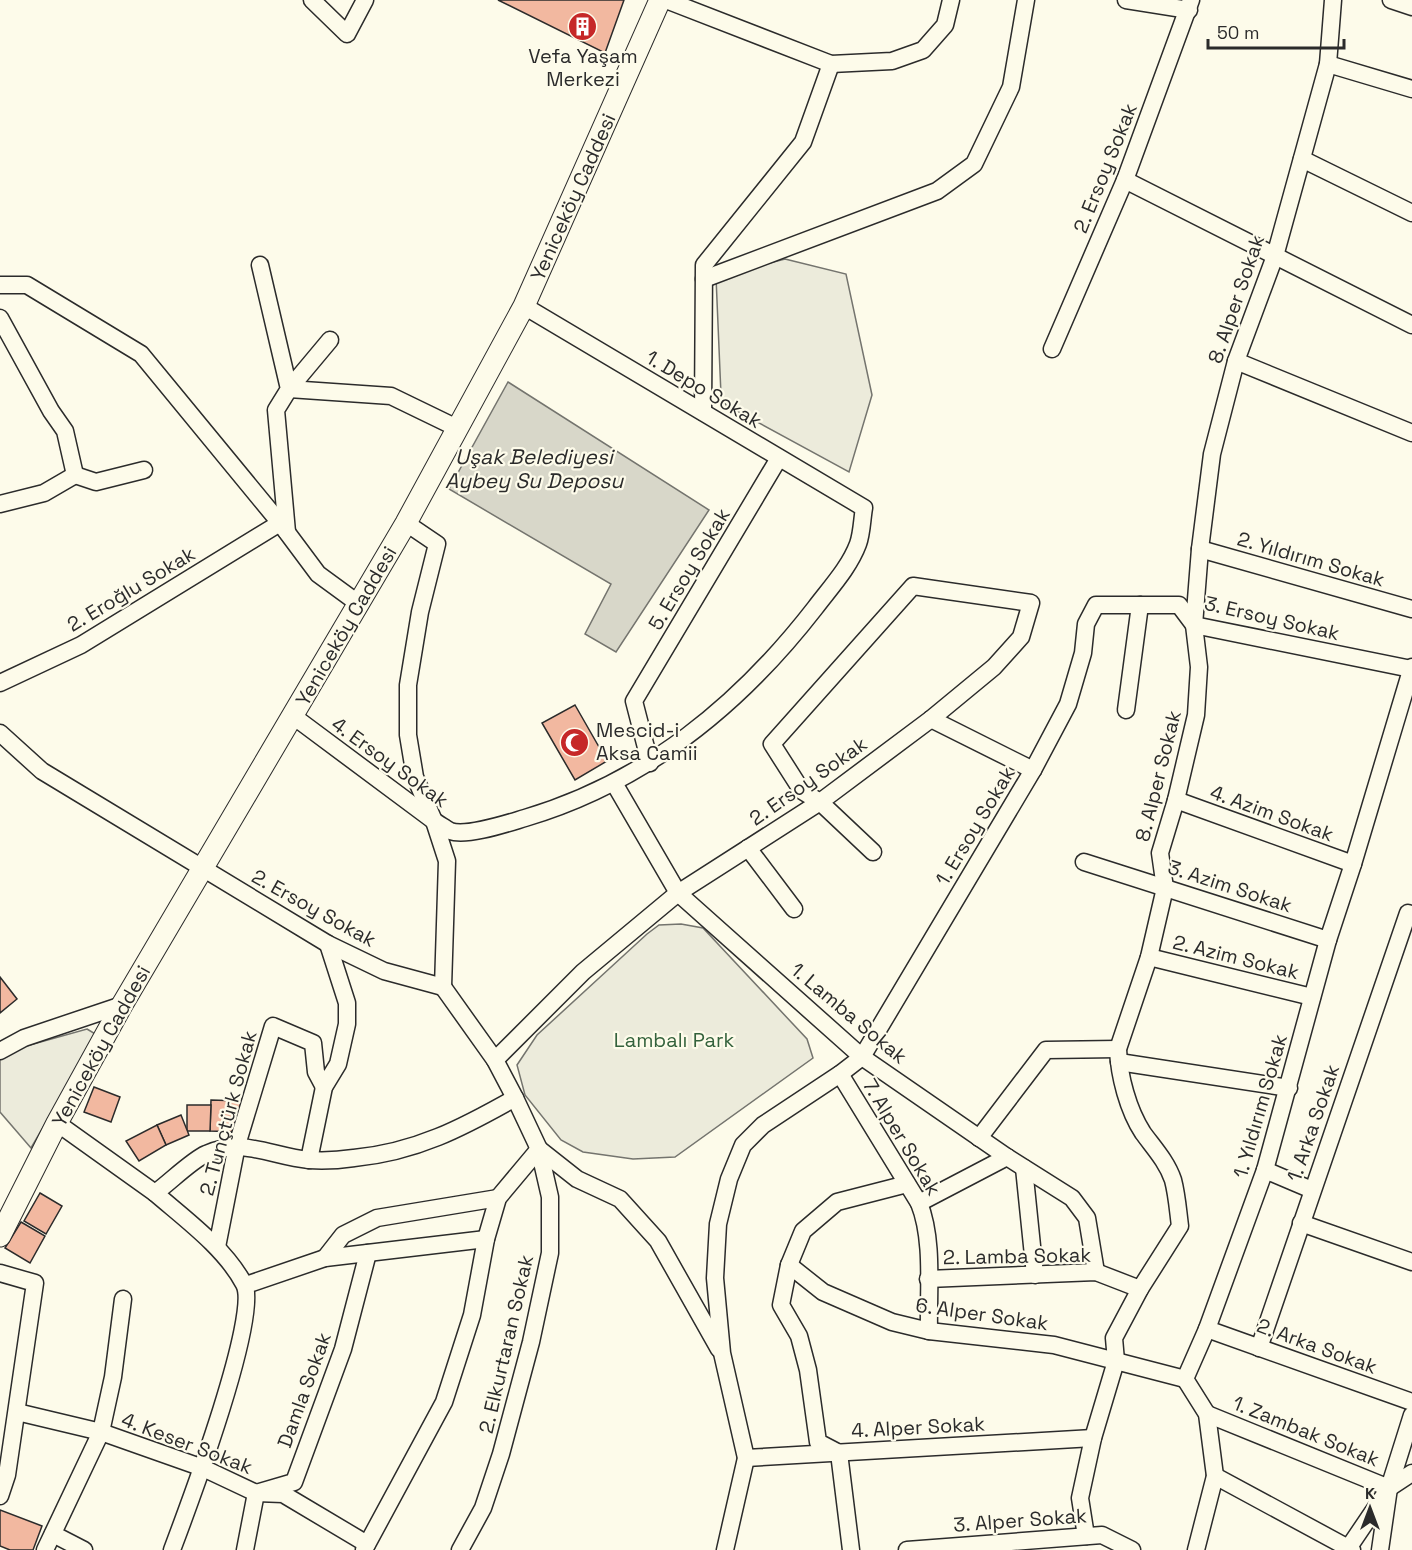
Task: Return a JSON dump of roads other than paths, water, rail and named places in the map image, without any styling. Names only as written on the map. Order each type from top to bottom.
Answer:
[{"type":"street","points":[[312,0],[347,34],[365,0]]},
{"type":"street","name":"Yeniceköy Caddesi","points":[[0,1236],[57,1123],[122,1005],[406,523],[524,306],[660,0]]},
{"type":"street","points":[[666,0],[831,64],[892,61],[923,50],[945,25],[951,0]]},
{"type":"street","points":[[704,279],[937,191],[974,164],[1011,87],[1026,0]]},
{"type":"street","points":[[1126,0],[1190,5]]},
{"type":"street","name":"8. Alper Sokak","points":[[1118,1055],[1149,957],[1165,888],[1160,853],[1176,800],[1196,715],[1199,667],[1194,626],[1200,549],[1212,454],[1236,361],[1275,256],[1328,64],[1333,0]]},
{"type":"street","points":[[1391,0],[1412,7]]},
{"type":"street","name":"2. Ersoy Sokak","points":[[1052,349],[1125,180],[1190,5]]},
{"type":"street","points":[[703,412],[704,266],[803,142],[831,64]]},
{"type":"street","points":[[1328,64],[1412,88]]},
{"type":"street","points":[[1302,159],[1412,213]]},
{"type":"street","points":[[1125,180],[1412,325]]},
{"type":"street","points":[[260,265],[289,389]]},
{"type":"street","points":[[0,285],[27,285],[141,354],[284,528],[318,574],[359,604]]},
{"type":"street","name":"1. Depo Sokak","points":[[524,306],[864,508]]},
{"type":"street","points":[[0,318],[51,411],[65,431],[75,476]]},
{"type":"street","points":[[284,528],[276,410],[289,389],[330,340]]},
{"type":"street","points":[[1236,361],[1412,433]]},
{"type":"street","points":[[289,389],[391,396],[457,428]]},
{"type":"street","name":"5. Ersoy Sokak","points":[[650,763],[634,701],[779,458]]},
{"type":"street","points":[[0,504],[44,493],[75,476],[96,482],[144,470]]},
{"type":"street","name":"4. Ersoy Sokak","points":[[293,716],[452,832],[486,830],[540,814],[614,783],[650,763],[687,738],[720,710],[789,642],[845,569],[858,543],[864,508]]},
{"type":"street","points":[[406,523],[437,544],[420,612],[408,686],[408,735],[415,777],[434,821],[447,861],[443,987]]},
{"type":"street","name":"2. Eroğlu Sokak","points":[[0,683],[81,645],[284,528]]},
{"type":"street","name":"2. Yıldırım Sokak","points":[[1200,549],[1412,609]]},
{"type":"street","name":"2. Ersoy Sokak","points":[[495,1060],[583,972],[678,893],[820,802],[931,719],[994,667],[1021,637],[1031,603],[913,586],[772,744],[802,791],[820,802]]},
{"type":"street","points":[[1126,710],[1140,604]]},
{"type":"street","name":"3. Ersoy Sokak","points":[[1096,605],[1179,604],[1194,626],[1412,668]]},
{"type":"street","name":"1. Ersoy Sokak","points":[[862,1057],[1033,770],[1068,704],[1083,653],[1086,624],[1096,605]]},
{"type":"street","name":"1. Yıldırım Sokak","points":[[1185,1379],[1207,1329],[1265,1170],[1328,940],[1412,668]]},
{"type":"street","points":[[931,719],[1033,770]]},
{"type":"street","name":"2. Ersoy Sokak","points":[[0,733],[42,771],[328,944],[384,971],[443,987]]},
{"type":"street","name":"1. Lamba Sokak","points":[[614,783],[678,893],[862,1057],[1007,1157],[1072,1198],[1087,1218],[1096,1272]]},
{"type":"street","name":"4. Azim Sokak","points":[[1176,800],[1353,864]]},
{"type":"street","points":[[820,802],[873,852]]},
{"type":"street","points":[[748,848],[795,909]]},
{"type":"street","name":"3. Azim Sokak","points":[[1084,862],[1328,940]]},
{"type":"street","name":"1. Arka Sokak","points":[[1259,1348],[1312,1190],[1410,914]]},
{"type":"street","points":[[309,1160],[324,1087],[338,1064],[346,1024],[346,1003],[328,944]]},
{"type":"street","name":"2. Azim Sokak","points":[[1149,957],[1312,997]]},
{"type":"street","name":"2. Elkurtaran Sokak","points":[[443,987],[495,1060],[515,1098],[539,1149],[550,1197],[550,1253],[531,1342],[501,1454],[483,1508],[460,1550]]},
{"type":"street","points":[[0,1052],[24,1038],[122,1005]]},
{"type":"street","name":"2. Tunçtürk Sokak","points":[[217,1247],[237,1145],[273,1026],[313,1043],[316,1072],[324,1087]]},
{"type":"street","points":[[980,1138],[1046,1050],[1118,1055],[1289,1088]]},
{"type":"street","points":[[1086,1536],[1080,1498],[1093,1438],[1116,1361],[1114,1338],[1140,1289],[1180,1226],[1173,1180],[1161,1155],[1142,1131],[1133,1112],[1118,1055]]},
{"type":"street","points":[[725,1550],[746,1458],[722,1353],[715,1278],[718,1224],[729,1179],[743,1145],[763,1125],[862,1057]]},
{"type":"street","name":"7. Alper Sokak","points":[[840,1074],[919,1203],[924,1215],[927,1237],[929,1331]]},
{"type":"street","points":[[155,1193],[206,1154],[237,1145],[309,1160],[390,1154],[432,1141],[467,1126],[515,1098]]},
{"type":"street","points":[[57,1123],[155,1193],[217,1247],[246,1286],[247,1311],[226,1397],[203,1468],[172,1550]]},
{"type":"street","points":[[366,1547],[444,1401],[472,1316],[486,1239],[498,1198],[539,1149],[577,1179],[620,1199],[658,1241],[722,1353]]},
{"type":"street","points":[[919,1203],[1007,1157]]},
{"type":"street","points":[[1024,1168],[1035,1275]]},
{"type":"street","points":[[1265,1170],[1312,1190]]},
{"type":"street","points":[[851,1550],[839,1453],[818,1442],[808,1370],[798,1336],[781,1305],[789,1264],[803,1231],[837,1202],[907,1184]]},
{"type":"street","points":[[325,1258],[344,1234],[377,1218],[498,1198]]},
{"type":"street","points":[[1301,1223],[1412,1262]]},
{"type":"street","points":[[246,1286],[325,1258],[486,1239]]},
{"type":"street","name":"Damla Sokak","points":[[256,1493],[294,1482],[343,1349],[368,1253]]},
{"type":"street","name":"6. Alper Sokak","points":[[789,1264],[822,1292],[892,1322],[929,1331],[1054,1346],[1185,1379]]},
{"type":"street","name":"2. Lamba Sokak","points":[[928,1279],[1096,1272],[1140,1289]]},
{"type":"street","points":[[0,1273],[35,1283],[7,1475],[0,1496]]},
{"type":"street","points":[[45,1550],[101,1432],[113,1377],[123,1299]]},
{"type":"street","name":"2. Arka Sokak","points":[[1207,1329],[1412,1402]]},
{"type":"street","points":[[1185,1379],[1207,1414],[1215,1476],[1196,1550]]},
{"type":"street","name":"4. Keser Sokak","points":[[17,1412],[101,1432],[203,1468],[256,1493],[283,1494],[366,1547]]},
{"type":"street","name":"1. Zambak Sokak","points":[[1207,1414],[1389,1488]]},
{"type":"street","points":[[1380,1550],[1389,1488],[1412,1415]]},
{"type":"street","name":"4. Alper Sokak","points":[[746,1458],[1093,1438]]},
{"type":"street","points":[[1215,1476],[1349,1549],[1389,1488],[1412,1473]]},
{"type":"street","points":[[245,1550],[256,1493]]},
{"type":"street","points":[[52,1534],[84,1550]]},
{"type":"street","name":"3. Alper Sokak","points":[[907,1550],[1102,1535],[1132,1550]]},
{"type":"water","name":"Uşak Belediyesi Aybey Su Deposu","points":[[508,382],[709,510],[616,652],[585,634],[611,584],[449,489]]},
{"type":"place","name":"Vefa Yaşam Merkezi","points":[[583,26]]},
{"type":"place","name":"Mescid-i Aksa Camii","points":[[575,742]]},
{"type":"park label","name":"Lambalı Park","points":[[674,1040]]}]
